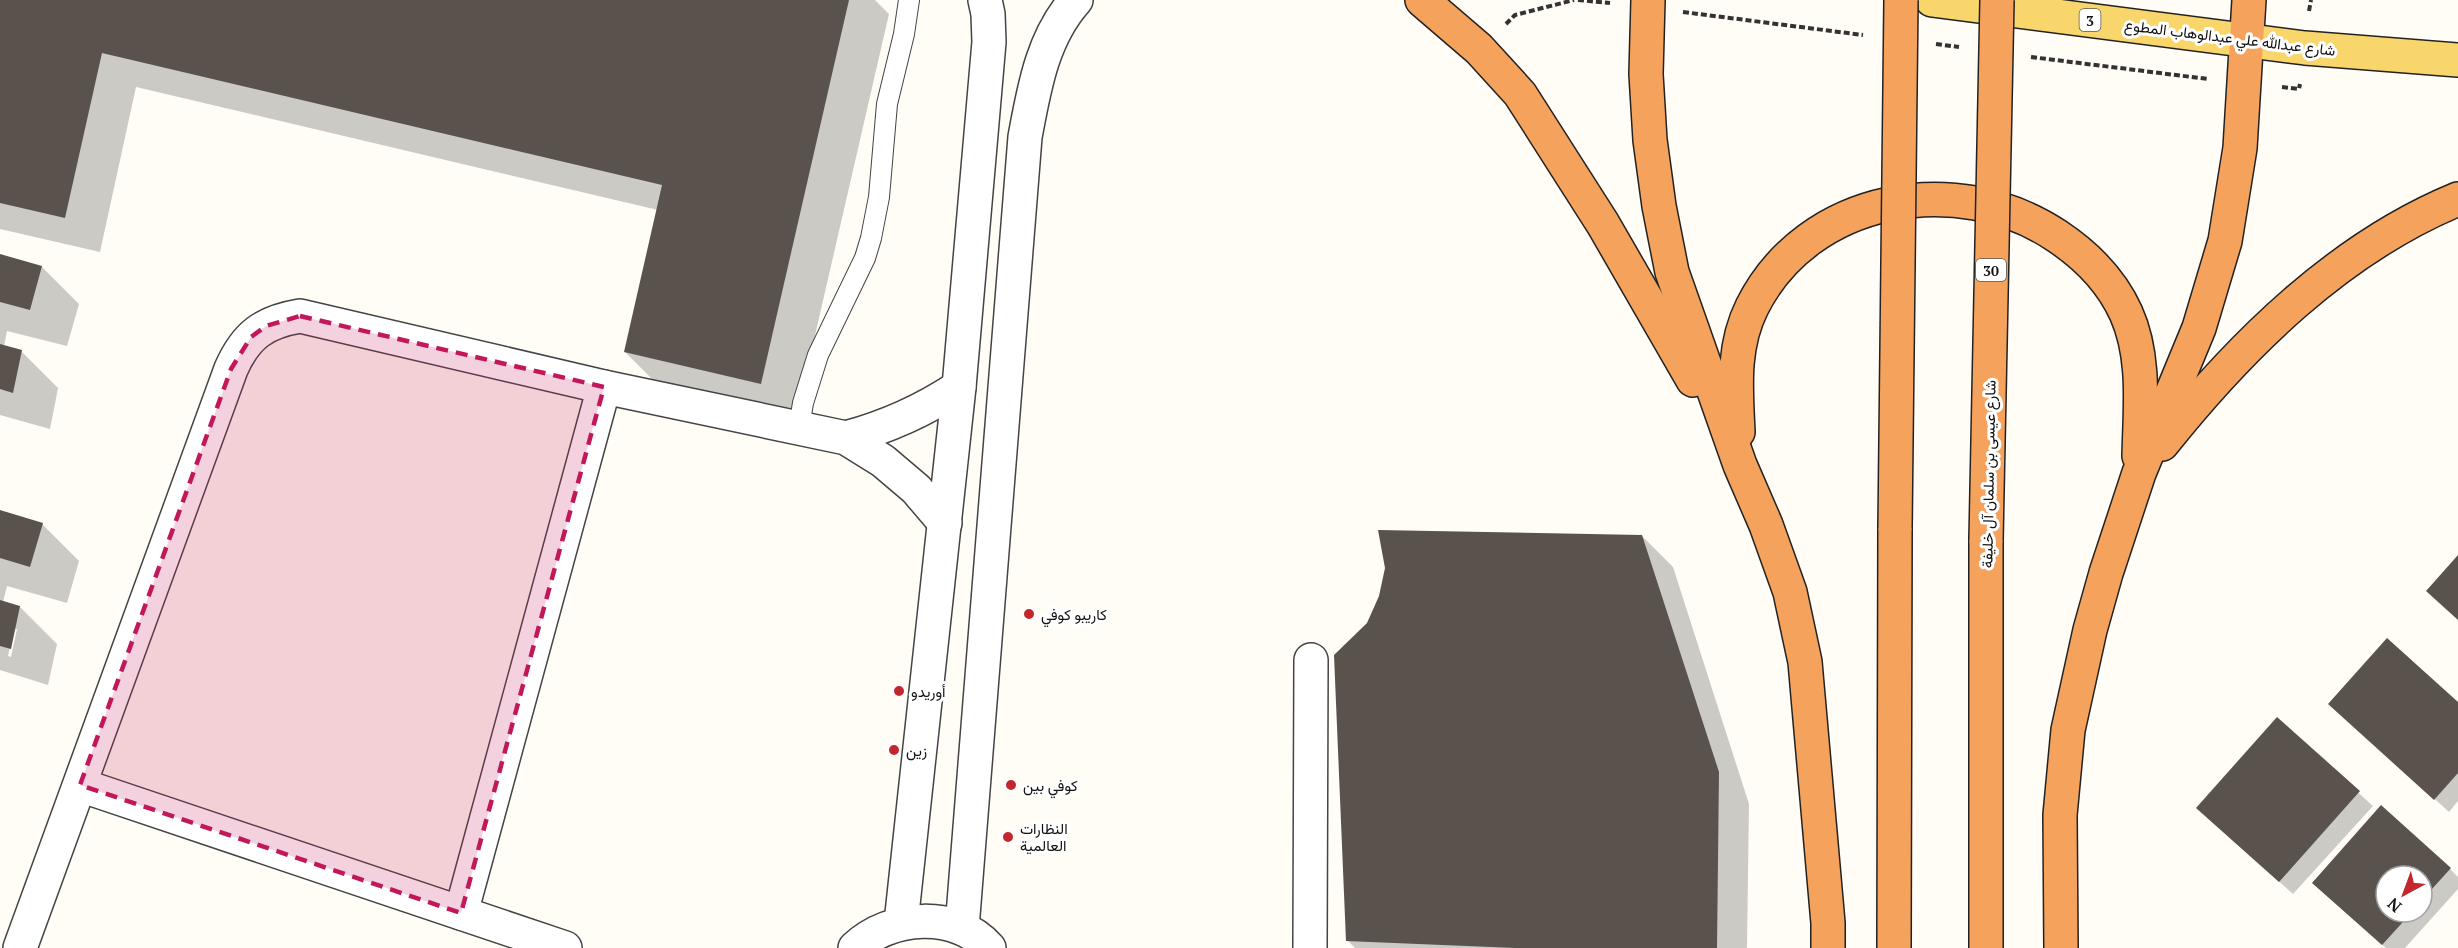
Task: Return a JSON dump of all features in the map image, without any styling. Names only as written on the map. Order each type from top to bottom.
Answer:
[{"type":"highway","points":[[1422,0],[1479,49],[1520,94],[1603,224],[1740,465]]},
{"type":"highway","points":[[1648,0],[1646,74],[1650,140],[1661,217],[1672,272],[1740,465],[1766,525],[1790,592],[1805,662],[1824,940]]},
{"type":"highway","points":[[1894,948],[1895,528],[1901,0]]},
{"type":"highway","name":"شارع عيسى بن سلمان آل خليفة","points":[[1986,948],[1986,540],[1997,0]]},
{"type":"highway","points":[[2061,948],[2061,815],[2068,730],[2097,607],[2139,473],[2199,328],[2225,241],[2240,148],[2249,0]]},
{"type":"highway","points":[[1740,465],[1736,362],[1741,335],[1750,309],[1764,285],[1781,264],[1802,246],[1828,227],[1847,218],[1887,204],[1918,199],[1951,199],[1993,206],[2013,212],[2042,226],[2092,263],[2112,287],[2126,314],[2136,343],[2140,374],[2139,473]]},
{"type":"highway","points":[[2139,473],[2226,369],[2307,295],[2348,261],[2392,232],[2458,199]]},
{"type":"main road","name":"شارع عبدالله علي عبدالوهاب المطوع","points":[[1932,0],[2305,48],[2458,60]]},
{"type":"street","points":[[901,922],[959,387],[989,42],[985,0]]},
{"type":"street","points":[[962,928],[1026,137],[1038,71],[1064,14],[1076,0]]},
{"type":"street","points":[[20,948],[238,352],[258,331],[283,319],[300,316],[604,387],[846,438],[883,461],[916,489],[945,523]]},
{"type":"street","points":[[461,913],[604,387]]},
{"type":"street","points":[[846,438],[876,430],[905,418],[959,387]]},
{"type":"street","points":[[1310,948],[1311,660]]},
{"type":"street","points":[[80,785],[565,948]]},
{"type":"street","points":[[855,948],[877,932],[901,922],[932,921],[962,928],[989,948]]},
{"type":"lane","points":[[799,428],[803,403],[818,355],[865,258],[871,238],[879,197],[887,104],[904,34],[909,0]]},
{"type":"path","points":[[1479,49],[1515,15],[1574,0]]},
{"type":"highlighted area","points":[[300,316],[604,387],[461,913],[80,785],[231,369],[251,337],[266,326]]},
{"type":"building","points":[[0,0],[849,0],[761,384],[624,352],[662,185],[102,53],[65,218],[0,203]]},
{"type":"building","points":[[0,254],[42,266],[30,310],[0,302]]},
{"type":"building","points":[[0,344],[22,350],[13,393],[0,389]]},
{"type":"building","points":[[0,510],[43,523],[30,567],[0,558]]},
{"type":"building","points":[[1378,530],[1642,535],[1719,772],[1717,948],[1515,948],[1346,941],[1334,655],[1367,623],[1379,596],[1385,568]]},
{"type":"building","points":[[2458,555],[2458,620],[2426,591]]},
{"type":"building","points":[[0,600],[20,606],[11,649],[0,646]]},
{"type":"building","points":[[2387,638],[2458,702],[2458,773],[2434,800],[2328,704]]},
{"type":"building","points":[[2277,717],[2360,791],[2279,882],[2196,808]]},
{"type":"building","points":[[2381,805],[2451,868],[2434,887],[2434,864],[2374,864],[2374,924],[2401,924],[2382,945],[2312,883]]},
{"type":"place","name":"كاريبو كوفي","points":[[1029,614]]},
{"type":"place","name":"أوريدو","points":[[899,691]]},
{"type":"place","name":"زين","points":[[894,750]]},
{"type":"place","name":"كوفي بين","points":[[1011,785]]},
{"type":"place","name":"النظارات العالمية","points":[[1008,837]]}]
